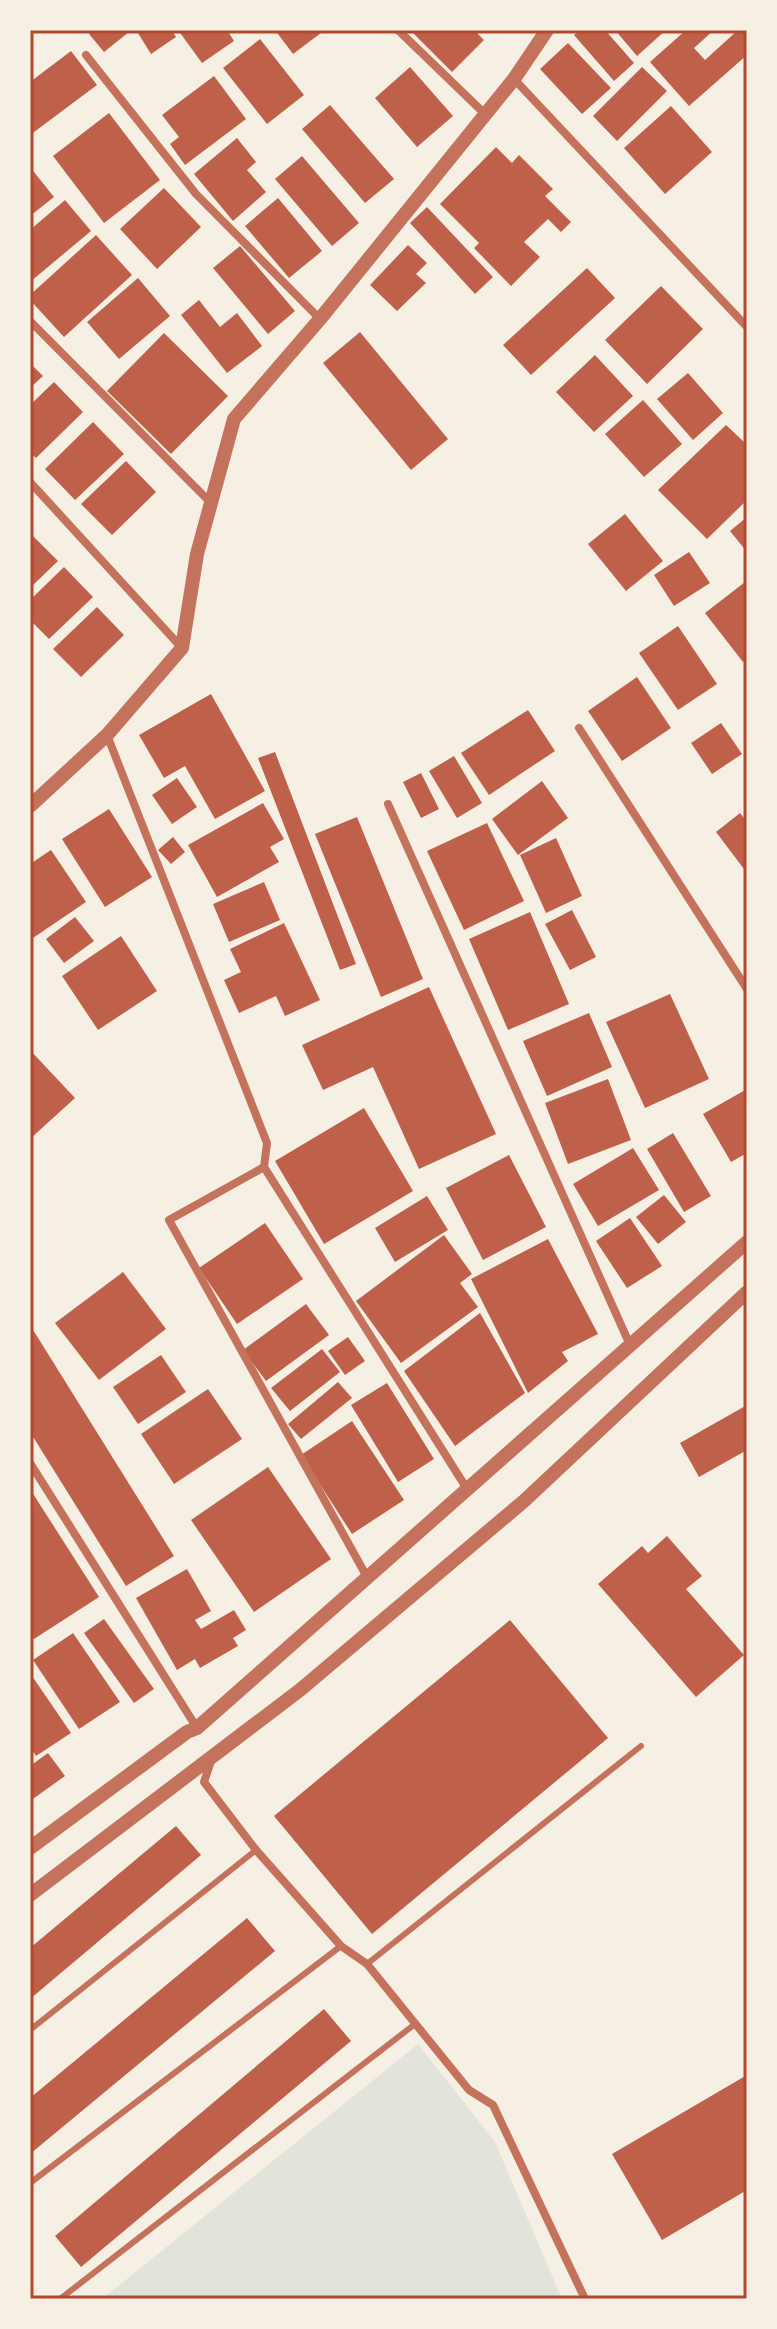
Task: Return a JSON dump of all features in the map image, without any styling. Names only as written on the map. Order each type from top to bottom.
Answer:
[{"type":"street","points":[[398,30],[485,114]]},
{"type":"street","points":[[30,806],[107,735],[182,648],[197,554],[234,419],[320,319],[514,79],[547,30]]},
{"type":"street","points":[[86,55],[196,194],[320,319]]},
{"type":"street","points":[[514,79],[747,327]]},
{"type":"street","points":[[30,321],[211,503]]},
{"type":"street","points":[[30,482],[182,648]]},
{"type":"street","points":[[579,728],[747,989]]},
{"type":"street","points":[[107,735],[267,1143],[264,1167],[467,1489]]},
{"type":"street","points":[[388,804],[630,1345]]},
{"type":"street","points":[[264,1167],[169,1220],[367,1577]]},
{"type":"street","points":[[30,1848],[187,1732],[197,1728],[747,1242]]},
{"type":"street","points":[[30,1895],[300,1690],[524,1501],[747,1292]]},
{"type":"street","points":[[30,1463],[197,1728]]},
{"type":"street","points":[[212,1757],[204,1782],[256,1850],[341,1946],[367,1964],[469,2090],[493,2105],[585,2299]]},
{"type":"lane","points":[[367,1964],[641,1746]]},
{"type":"lane","points":[[30,2030],[256,1850]]},
{"type":"lane","points":[[30,2183],[341,1946]]},
{"type":"lane","points":[[60,2299],[415,2024]]},
{"type":"shaded area","points":[[418,2044],[495,2142],[562,2299],[102,2299]]},
{"type":"building","points":[[94,30],[129,32],[104,52],[89,34]]},
{"type":"building","points":[[136,30],[172,30],[176,37],[151,54]]},
{"type":"building","points":[[178,30],[227,30],[234,41],[202,63]]},
{"type":"building","points":[[275,30],[325,30],[293,54]]},
{"type":"building","points":[[410,30],[474,30],[484,40],[452,72]]},
{"type":"building","points":[[580,30],[605,30],[634,63],[614,81],[574,35]]},
{"type":"building","points":[[615,30],[666,30],[637,56]]},
{"type":"building","points":[[686,30],[714,30],[694,48],[705,60],[738,30],[747,35],[747,55],[689,106],[650,62]]},
{"type":"building","points":[[260,39],[304,95],[267,124],[223,68]]},
{"type":"building","points":[[568,43],[611,88],[582,114],[540,69]]},
{"type":"building","points":[[71,51],[97,85],[30,135],[30,82]]},
{"type":"building","points":[[410,67],[453,116],[417,147],[375,98]]},
{"type":"building","points":[[642,67],[667,91],[617,141],[593,116]]},
{"type":"building","points":[[214,76],[246,119],[185,165],[170,144],[179,137],[162,115]]},
{"type":"building","points":[[330,105],[394,179],[365,203],[302,129]]},
{"type":"building","points":[[671,106],[712,152],[665,194],[624,148]]},
{"type":"building","points":[[109,113],[160,180],[104,223],[53,156]]},
{"type":"building","points":[[237,138],[256,162],[247,170],[266,192],[233,221],[194,174]]},
{"type":"building","points":[[496,147],[512,163],[519,155],[553,189],[545,196],[571,222],[561,232],[548,219],[524,242],[540,257],[511,286],[474,248],[479,243],[440,204]]},
{"type":"building","points":[[302,156],[359,223],[332,246],[275,179]]},
{"type":"building","points":[[30,167],[54,197],[30,216]]},
{"type":"building","points":[[164,188],[201,227],[157,269],[120,229]]},
{"type":"building","points":[[278,198],[322,251],[289,278],[245,226]]},
{"type":"building","points":[[65,200],[91,231],[30,282],[30,230]]},
{"type":"building","points":[[427,207],[493,277],[475,294],[410,223]]},
{"type":"building","points":[[96,235],[132,275],[64,337],[30,300],[30,295]]},
{"type":"building","points":[[408,245],[427,263],[416,274],[426,283],[397,311],[370,285]]},
{"type":"building","points":[[240,246],[295,311],[268,334],[213,268]]},
{"type":"building","points":[[587,268],[615,298],[531,375],[503,345]]},
{"type":"building","points":[[138,278],[170,316],[119,359],[87,322]]},
{"type":"building","points":[[661,286],[703,329],[647,384],[605,340]]},
{"type":"building","points":[[199,300],[220,327],[237,313],[262,346],[227,373],[181,315]]},
{"type":"building","points":[[360,332],[448,439],[411,470],[323,363]]},
{"type":"building","points":[[164,333],[228,396],[171,454],[107,391]]},
{"type":"building","points":[[595,355],[633,396],[594,432],[556,392]]},
{"type":"building","points":[[30,363],[43,376],[30,388]]},
{"type":"building","points":[[688,373],[723,413],[693,440],[657,399]]},
{"type":"building","points":[[54,382],[83,412],[36,458],[30,452],[30,405]]},
{"type":"building","points":[[643,400],[682,444],[644,477],[605,434]]},
{"type":"building","points":[[93,422],[124,454],[75,500],[45,469]]},
{"type":"building","points":[[726,425],[744,442],[747,439],[747,500],[707,539],[658,490]]},
{"type":"building","points":[[126,461],[156,492],[112,535],[81,504]]},
{"type":"building","points":[[625,514],[663,561],[626,591],[588,544]]},
{"type":"building","points":[[747,517],[747,552],[730,531]]},
{"type":"building","points":[[30,533],[58,561],[30,588]]},
{"type":"building","points":[[689,552],[710,583],[674,606],[654,575]]},
{"type":"building","points":[[64,567],[93,597],[49,639],[30,620],[30,600]]},
{"type":"building","points":[[745,582],[747,659],[743,662],[705,613]]},
{"type":"building","points":[[97,607],[124,635],[81,677],[53,649]]},
{"type":"building","points":[[678,626],[717,684],[678,710],[639,653]]},
{"type":"building","points":[[637,677],[671,728],[622,761],[588,711]]},
{"type":"building","points":[[211,694],[265,791],[215,819],[185,766],[164,778],[139,735]]},
{"type":"building","points":[[528,710],[555,751],[489,795],[461,753]]},
{"type":"building","points":[[721,723],[742,754],[712,774],[691,743]]},
{"type":"building","points":[[275,752],[356,964],[340,970],[258,758]]},
{"type":"building","points":[[454,756],[482,803],[457,818],[429,771]]},
{"type":"building","points":[[421,773],[439,809],[421,818],[403,782]]},
{"type":"building","points":[[177,778],[197,807],[172,824],[152,795]]},
{"type":"building","points":[[542,781],[568,818],[518,855],[492,819]]},
{"type":"building","points":[[263,803],[284,839],[270,847],[279,862],[217,897],[188,845]]},
{"type":"building","points":[[109,809],[152,877],[105,907],[62,839]]},
{"type":"building","points":[[740,813],[747,822],[747,873],[716,832]]},
{"type":"building","points":[[357,817],[423,979],[381,997],[315,834]]},
{"type":"building","points":[[487,823],[524,901],[464,930],[427,851]]},
{"type":"building","points":[[173,837],[185,852],[171,864],[158,850]]},
{"type":"building","points":[[556,838],[582,896],[546,913],[520,855]]},
{"type":"building","points":[[51,850],[86,902],[30,940],[30,864]]},
{"type":"building","points":[[264,882],[280,920],[229,942],[213,904]]},
{"type":"building","points":[[572,910],[596,957],[570,970],[545,924]]},
{"type":"building","points":[[530,912],[569,1004],[508,1030],[469,939]]},
{"type":"building","points":[[75,917],[94,941],[64,963],[46,939]]},
{"type":"building","points":[[284,923],[320,1000],[285,1016],[276,996],[239,1013],[224,980],[241,972],[230,949]]},
{"type":"building","points":[[121,936],[157,991],[98,1030],[62,976]]},
{"type":"building","points":[[429,987],[496,1134],[419,1169],[373,1067],[323,1090],[302,1045]]},
{"type":"building","points":[[670,994],[709,1079],[645,1108],[606,1022]]},
{"type":"building","points":[[589,1013],[612,1067],[547,1096],[523,1041]]},
{"type":"building","points":[[30,1050],[75,1098],[30,1139]]},
{"type":"building","points":[[608,1079],[631,1140],[568,1164],[545,1103]]},
{"type":"building","points":[[747,1089],[747,1153],[731,1162],[703,1114]]},
{"type":"building","points":[[364,1108],[413,1191],[324,1244],[275,1161]]},
{"type":"building","points":[[673,1133],[711,1196],[684,1212],[647,1149]]},
{"type":"building","points":[[633,1148],[659,1190],[598,1226],[573,1184]]},
{"type":"building","points":[[509,1155],[546,1227],[483,1260],[446,1188]]},
{"type":"building","points":[[664,1195],[686,1222],[658,1244],[636,1217]]},
{"type":"building","points":[[427,1196],[448,1230],[395,1262],[375,1228]]},
{"type":"building","points":[[630,1218],[662,1266],[627,1288],[596,1241]]},
{"type":"building","points":[[265,1223],[303,1279],[237,1324],[199,1268]]},
{"type":"building","points":[[444,1235],[472,1274],[460,1283],[478,1307],[401,1363],[356,1301]]},
{"type":"building","points":[[548,1239],[598,1334],[562,1352],[568,1361],[528,1393],[471,1279]]},
{"type":"building","points":[[123,1272],[166,1329],[99,1380],[55,1323]]},
{"type":"building","points":[[306,1304],[329,1335],[266,1381],[243,1350]]},
{"type":"building","points":[[480,1313],[525,1393],[455,1446],[404,1371]]},
{"type":"building","points":[[30,1325],[174,1556],[126,1586],[30,1432]]},
{"type":"building","points":[[348,1337],[365,1361],[345,1375],[328,1351]]},
{"type":"building","points":[[322,1349],[340,1372],[290,1411],[271,1388]]},
{"type":"building","points":[[161,1355],[186,1392],[138,1424],[113,1387]]},
{"type":"building","points":[[338,1382],[352,1398],[301,1439],[288,1424]]},
{"type":"building","points":[[387,1383],[434,1459],[398,1482],[351,1405]]},
{"type":"building","points":[[208,1389],[242,1439],[174,1484],[141,1434]]},
{"type":"building","points":[[747,1405],[747,1450],[699,1477],[680,1443]]},
{"type":"building","points":[[352,1421],[404,1500],[352,1534],[301,1455]]},
{"type":"building","points":[[268,1467],[331,1559],[254,1612],[191,1520]]},
{"type":"building","points":[[30,1489],[99,1597],[34,1639],[30,1633]]},
{"type":"building","points":[[667,1536],[702,1576],[686,1589],[744,1655],[696,1697],[598,1584],[642,1546],[648,1553]]},
{"type":"building","points":[[187,1569],[211,1611],[195,1620],[201,1629],[234,1610],[246,1630],[233,1638],[238,1646],[200,1668],[195,1659],[177,1670],[136,1598]]},
{"type":"building","points":[[104,1619],[154,1689],[134,1703],[84,1633]]},
{"type":"building","points":[[510,1620],[608,1738],[372,1934],[274,1816]]},
{"type":"building","points":[[73,1633],[120,1702],[79,1729],[33,1660]]},
{"type":"building","points":[[30,1673],[71,1733],[36,1756],[30,1747]]},
{"type":"building","points":[[48,1753],[65,1776],[30,1801],[30,1766]]},
{"type":"building","points":[[176,1826],[201,1855],[30,1999],[30,1948]]},
{"type":"building","points":[[247,1918],[275,1951],[30,2154],[30,2098]]},
{"type":"building","points":[[324,2009],[351,2041],[81,2267],[55,2236]]},
{"type":"building","points":[[747,2075],[747,2190],[662,2240],[612,2154]]}]
